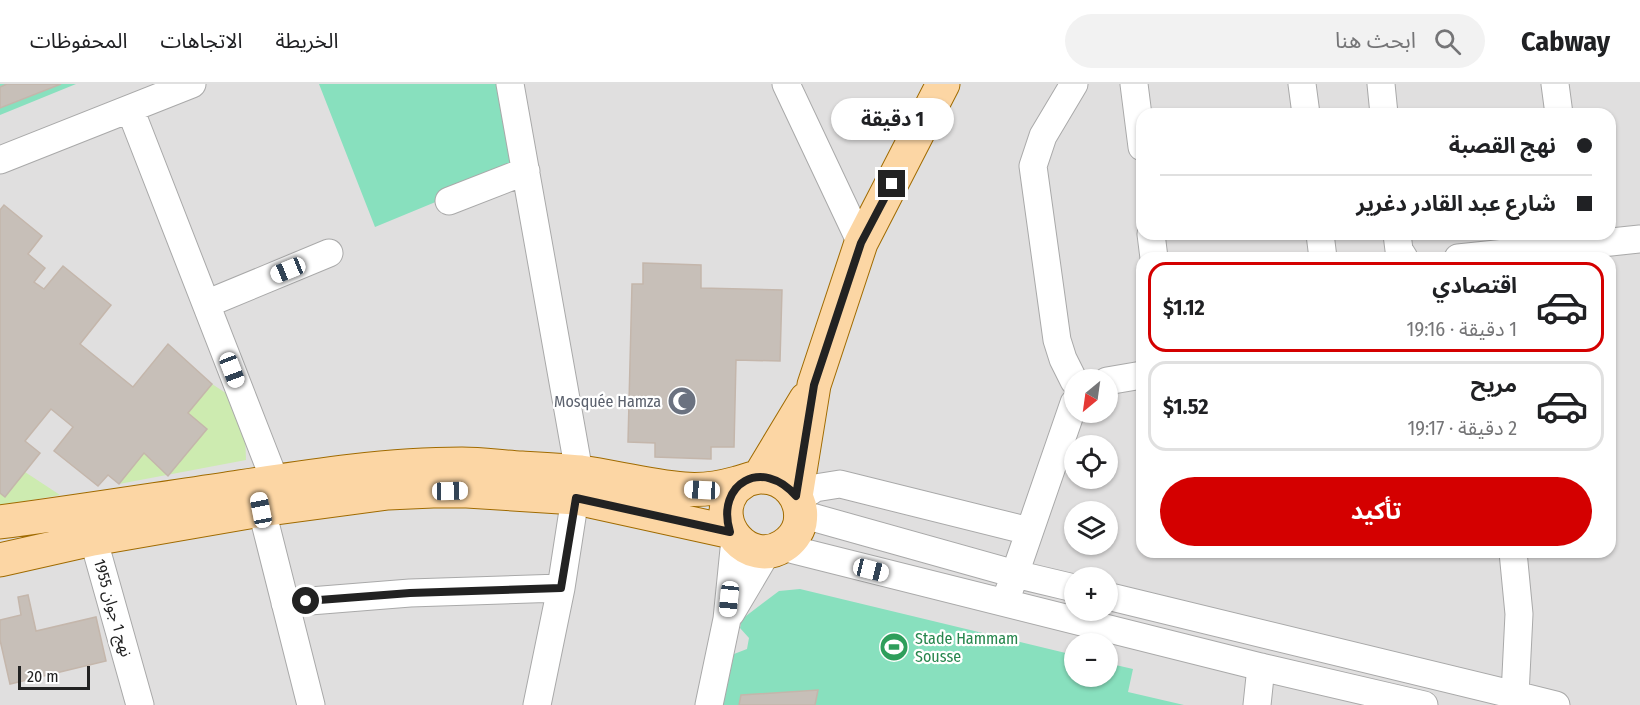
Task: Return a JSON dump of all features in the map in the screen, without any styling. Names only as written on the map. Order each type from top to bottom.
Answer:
[{"type":"main road","points":[[0,560],[89,525],[264,492],[369,468],[464,464],[578,485],[733,536],[745,547],[756,551],[775,549],[792,539],[799,527],[798,503],[814,385],[861,243],[943,84]]},
{"type":"main road","points":[[733,536],[726,518],[727,504],[734,491],[752,479],[814,385]]},
{"type":"main road","points":[[578,485],[702,490],[752,479],[773,478],[786,484],[798,503]]},
{"type":"main road","points":[[0,522],[89,525]]},
{"type":"street","points":[[0,160],[134,100],[192,84]]},
{"type":"street","points":[[510,84],[578,485],[561,588],[537,705]]},
{"type":"street","points":[[786,84],[861,243]]},
{"type":"street","points":[[1068,369],[1057,340],[1033,166],[1043,136],[1074,84]]},
{"type":"street","points":[[1134,84],[1137,108]]},
{"type":"street","points":[[1302,84],[1304,108]]},
{"type":"street","points":[[1381,84],[1383,108]]},
{"type":"street","points":[[1555,84],[1558,108]]},
{"type":"street","points":[[134,100],[206,304],[264,492],[285,603],[310,705]]},
{"type":"street","points":[[449,201],[526,171]]},
{"type":"street","points":[[1616,239],[1640,239]]},
{"type":"street","points":[[1498,252],[1577,240]]},
{"type":"street","points":[[206,304],[329,253]]},
{"type":"street","points":[[1118,379],[1136,376]]},
{"type":"street","points":[[1004,604],[1067,423]]},
{"type":"street","points":[[798,503],[815,488],[826,484],[840,484],[1029,531]]},
{"type":"street","points":[[798,503],[1015,574],[1064,586]]},
{"type":"street","name":"نهج 1 جوان 1955","points":[[89,525],[140,705]]},
{"type":"street","points":[[709,705],[727,619],[733,536]]},
{"type":"street","points":[[727,619],[775,549],[1424,705]]},
{"type":"street","points":[[1513,558],[1519,614],[1515,695]]},
{"type":"street","points":[[285,603],[410,593],[561,588]]},
{"type":"street","points":[[1118,599],[1556,705]]},
{"type":"street","points":[[1257,705],[1262,667]]},
{"type":"shaded area","points":[[0,84],[1640,84],[1640,705],[0,705]]},
{"type":"green space","points":[[0,84],[76,84],[0,115]]},
{"type":"green space","points":[[319,84],[498,84],[513,170],[375,227]]},
{"type":"green space","points":[[212,384],[244,405],[246,460],[169,475],[206,429],[188,413]]},
{"type":"green space","points":[[144,453],[167,475],[119,484]]},
{"type":"green space","points":[[25,472],[60,495],[0,506],[0,493],[5,497]]},
{"type":"green space","name":"Stade Hammam Sousse","points":[[800,589],[1064,653],[1064,687],[1118,687],[1118,666],[1133,669],[1128,692],[1184,705],[723,705],[734,654],[747,649],[749,638],[740,628],[742,619],[779,591]]},
{"type":"building","points":[[7,84],[61,84],[0,108],[0,87]]},
{"type":"building","points":[[4,205],[42,236],[28,254],[45,268],[34,282],[44,289],[63,266],[111,305],[80,344],[133,387],[168,344],[212,384],[188,413],[207,429],[168,476],[144,453],[119,484],[108,475],[98,486],[54,451],[73,427],[51,409],[25,441],[40,453],[5,497],[0,493],[0,210]]},
{"type":"building","name":"Mosquée Hamza","points":[[643,263],[701,265],[701,288],[782,290],[780,361],[736,360],[734,447],[711,447],[711,459],[655,457],[655,443],[628,442],[632,284],[643,284]]},
{"type":"building","points":[[28,595],[36,631],[96,617],[106,661],[10,684],[0,640],[0,620],[21,615],[18,597]]},
{"type":"building","points":[[818,690],[815,705],[739,705],[741,695]]},
{"type":"place","name":"Mosquée Hamza","points":[[682,401]]},
{"type":"place","name":"Stade Hammam Sousse","points":[[894,647]]},
{"type":"route","points":[[306,601],[410,593],[561,588],[576,498],[730,532],[726,518],[727,504],[734,491],[745,481],[759,477],[773,478],[786,484],[796,496],[814,385],[861,243],[892,184]]}]
